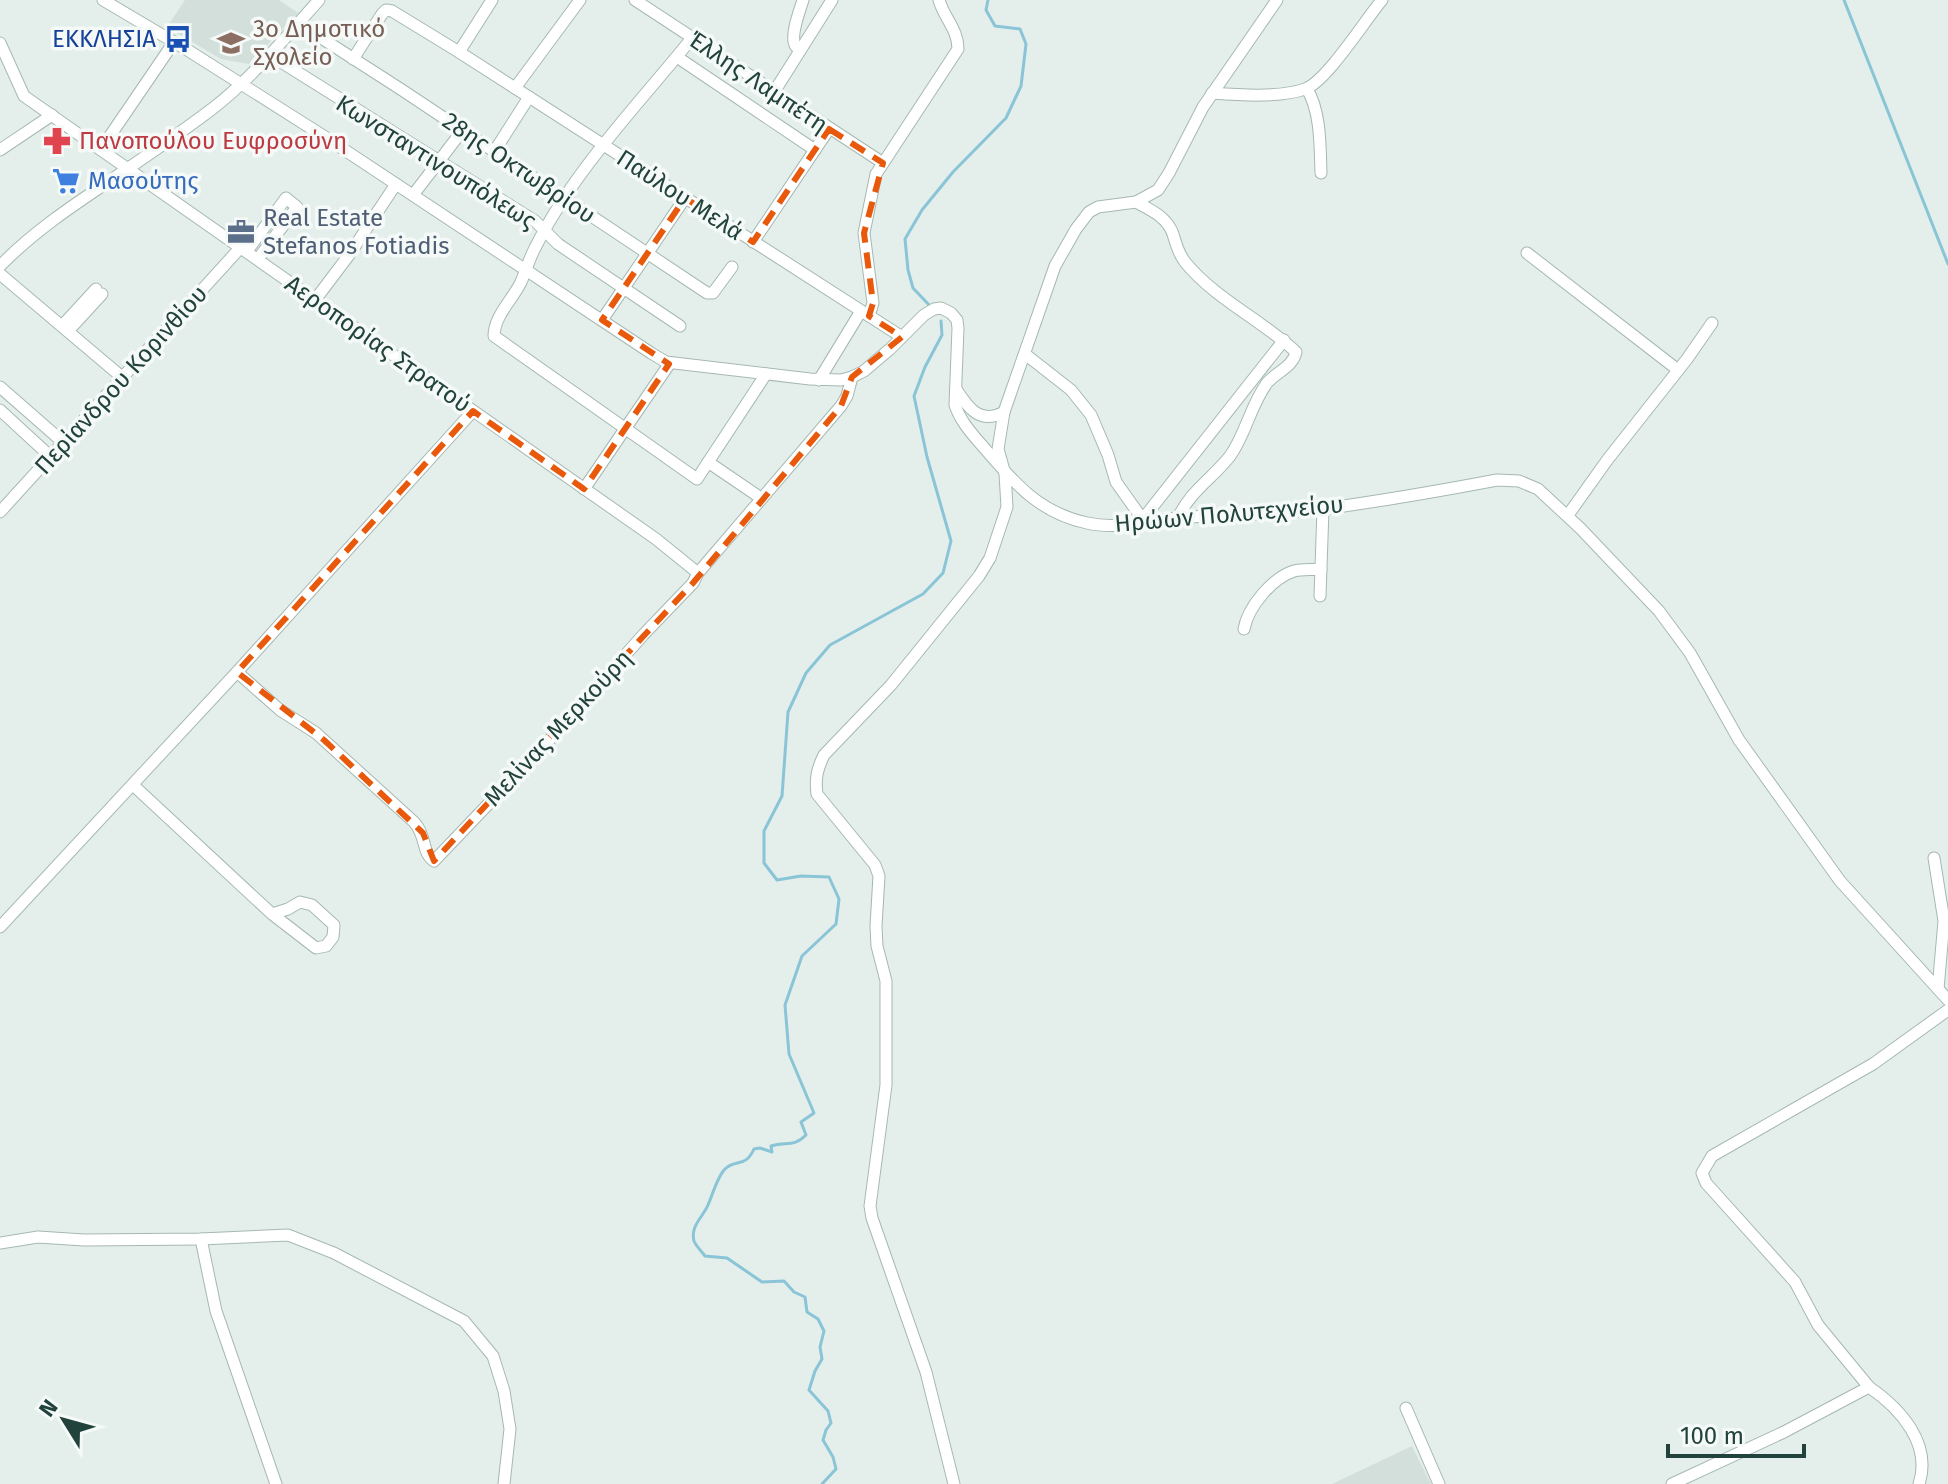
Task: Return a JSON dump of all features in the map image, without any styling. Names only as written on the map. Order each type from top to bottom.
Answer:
[{"type":"street","points":[[103,0],[325,137],[670,363],[819,380],[852,377]]},
{"type":"street","points":[[0,266],[59,214],[199,119],[241,85],[319,0]]},
{"type":"street","points":[[459,52],[492,0]]},
{"type":"street","points":[[515,88],[580,0]]},
{"type":"street","name":"Έλλης Λαμπέτη","points":[[635,0],[883,163]]},
{"type":"street","points":[[800,50],[794,41],[803,0]]},
{"type":"street","points":[[774,92],[832,0]]},
{"type":"street","points":[[819,380],[873,303],[864,233],[875,180],[957,51],[956,33],[939,0]]},
{"type":"street","points":[[954,1484],[926,1372],[870,1206],[886,1085],[886,981],[877,946],[876,926],[879,876],[875,865],[817,794],[818,767],[824,755],[891,685],[984,567],[998,538],[1007,507],[1005,474],[998,449],[1004,412],[1055,266],[1076,229],[1089,212],[1098,207],[1136,202],[1158,190],[1203,107],[1277,0]]},
{"type":"street","points":[[1212,93],[1281,94],[1307,89],[1328,70],[1382,0]]},
{"type":"street","name":"Παύλου Μελά","points":[[353,59],[382,14],[389,10],[902,337]]},
{"type":"street","name":"28ης Οκτωβρίου","points":[[298,23],[709,294],[732,267]]},
{"type":"street","points":[[692,38],[603,145],[564,199],[532,253],[526,271],[494,329],[494,338],[697,479],[766,374]]},
{"type":"street","points":[[101,149],[174,42]]},
{"type":"street","name":"Αεροπορίας Στρατού","points":[[0,43],[24,96],[656,539],[698,573]]},
{"type":"street","name":"Κωνσταντινουπόλεως","points":[[270,55],[535,221],[558,244],[680,326]]},
{"type":"street","points":[[677,57],[815,150]]},
{"type":"street","points":[[1307,89],[1316,111],[1321,173]]},
{"type":"street","points":[[494,152],[529,97]]},
{"type":"street","points":[[0,150],[52,115]]},
{"type":"street","points":[[753,242],[829,129]]},
{"type":"street","points":[[413,195],[462,131]]},
{"type":"street","points":[[315,300],[396,184]]},
{"type":"street","name":"Περίανδρου Κορινθίου","points":[[0,512],[244,249],[286,198],[297,207],[258,259]]},
{"type":"street","points":[[602,320],[685,198]]},
{"type":"street","points":[[1136,202],[1167,222],[1185,261],[1214,290],[1296,352],[1295,358],[1269,380],[1231,454],[1195,490],[1178,518]]},
{"type":"street","points":[[1527,253],[1678,370]]},
{"type":"street","points":[[0,274],[123,378]]},
{"type":"street","points":[[65,329],[99,291]]},
{"type":"street","name":"Ηρώων Πολυτεχνείου","points":[[852,377],[871,366],[924,315],[943,308],[957,320],[955,405],[971,434],[1005,474],[1037,503],[1088,524],[1120,526],[1178,518],[1323,509],[1497,480],[1513,480],[1538,489],[1568,515],[1659,611],[1690,653],[1739,740],[1821,856],[1948,1000]]},
{"type":"street","points":[[1568,515],[1712,323]]},
{"type":"street","points":[[1025,354],[1071,390],[1091,415],[1116,482],[1144,522],[1284,340]]},
{"type":"street","points":[[584,489],[670,363]]},
{"type":"street","name":"Μελίνας Μερκούρη","points":[[237,672],[280,710],[324,740],[414,822],[423,833],[427,854],[433,861],[693,583],[698,573],[841,406],[852,377]]},
{"type":"street","points":[[0,387],[64,443]]},
{"type":"street","points":[[956,388],[967,406],[984,417],[1004,412]]},
{"type":"street","points":[[0,410],[51,457]]},
{"type":"street","points":[[0,927],[473,411]]},
{"type":"street","points":[[708,462],[761,498]]},
{"type":"street","points":[[1320,596],[1323,509]]},
{"type":"street","points":[[1244,629],[1246,618],[1265,590],[1293,572],[1321,569]]},
{"type":"street","points":[[133,785],[272,914],[316,948],[325,947],[333,935],[332,922],[306,902],[272,914]]},
{"type":"street","points":[[1934,858],[1945,949],[1938,989]]},
{"type":"street","points":[[1919,1484],[1923,1461],[1906,1422],[1895,1408],[1869,1387],[1818,1325],[1795,1282],[1706,1183],[1702,1173],[1712,1156],[1873,1064],[1948,1010]]},
{"type":"street","points":[[0,1243],[38,1237],[84,1240],[288,1235],[334,1253],[464,1321],[493,1356],[504,1391],[510,1429],[504,1484]]},
{"type":"street","points":[[201,1239],[216,1311],[276,1484]]},
{"type":"street","points":[[1672,1484],[1784,1432],[1869,1387]]},
{"type":"street","points":[[1406,1408],[1439,1484]]},
{"type":"highlighted area","points":[[829,129],[883,163],[864,233],[873,303],[869,316],[902,337],[852,377],[841,406],[693,583],[434,861],[423,833],[324,740],[237,672],[473,411],[584,489],[669,364],[602,320],[685,198],[753,242]]},
{"type":"shaded area","name":"3ο Δημοτικό Σχολείο","points":[[185,0],[279,0],[298,13],[249,64],[221,59],[167,27]]},
{"type":"shaded area","points":[[1412,1446],[1431,1484],[1332,1484]]},
{"type":"waterway","points":[[930,306],[913,288],[905,239],[922,210],[953,172],[1006,118],[1021,86],[1026,44],[1020,29],[995,26],[986,10],[988,0]]},
{"type":"waterway","points":[[1844,0],[1948,264]]},
{"type":"waterway","points":[[822,1484],[836,1469],[823,1440],[831,1423],[828,1411],[809,1390],[822,1359],[820,1347],[824,1331],[818,1319],[807,1312],[805,1297],[794,1292],[784,1281],[762,1282],[727,1258],[705,1256],[693,1236],[695,1226],[724,1170],[747,1159],[754,1149],[772,1152],[771,1146],[801,1139],[806,1135],[801,1122],[814,1113],[789,1054],[785,1005],[802,956],[836,924],[839,899],[829,877],[801,876],[777,880],[764,863],[764,831],[782,796],[788,712],[806,673],[830,645],[923,594],[943,573],[951,541],[927,457],[914,396],[942,335],[941,321]]},
{"type":"place","name":"ΕΚΚΛΗΣΙΑ","points":[[178,39]]},
{"type":"place","name":"3ο Δημοτικό Σχολείο","points":[[231,43]]},
{"type":"place","name":"Πανοπούλου Ευφροσύνη","points":[[57,141]]},
{"type":"place","name":"Μασούτης","points":[[66,181]]},
{"type":"place","name":"Real Estate Stefanos Fotiadis","points":[[241,232]]}]
